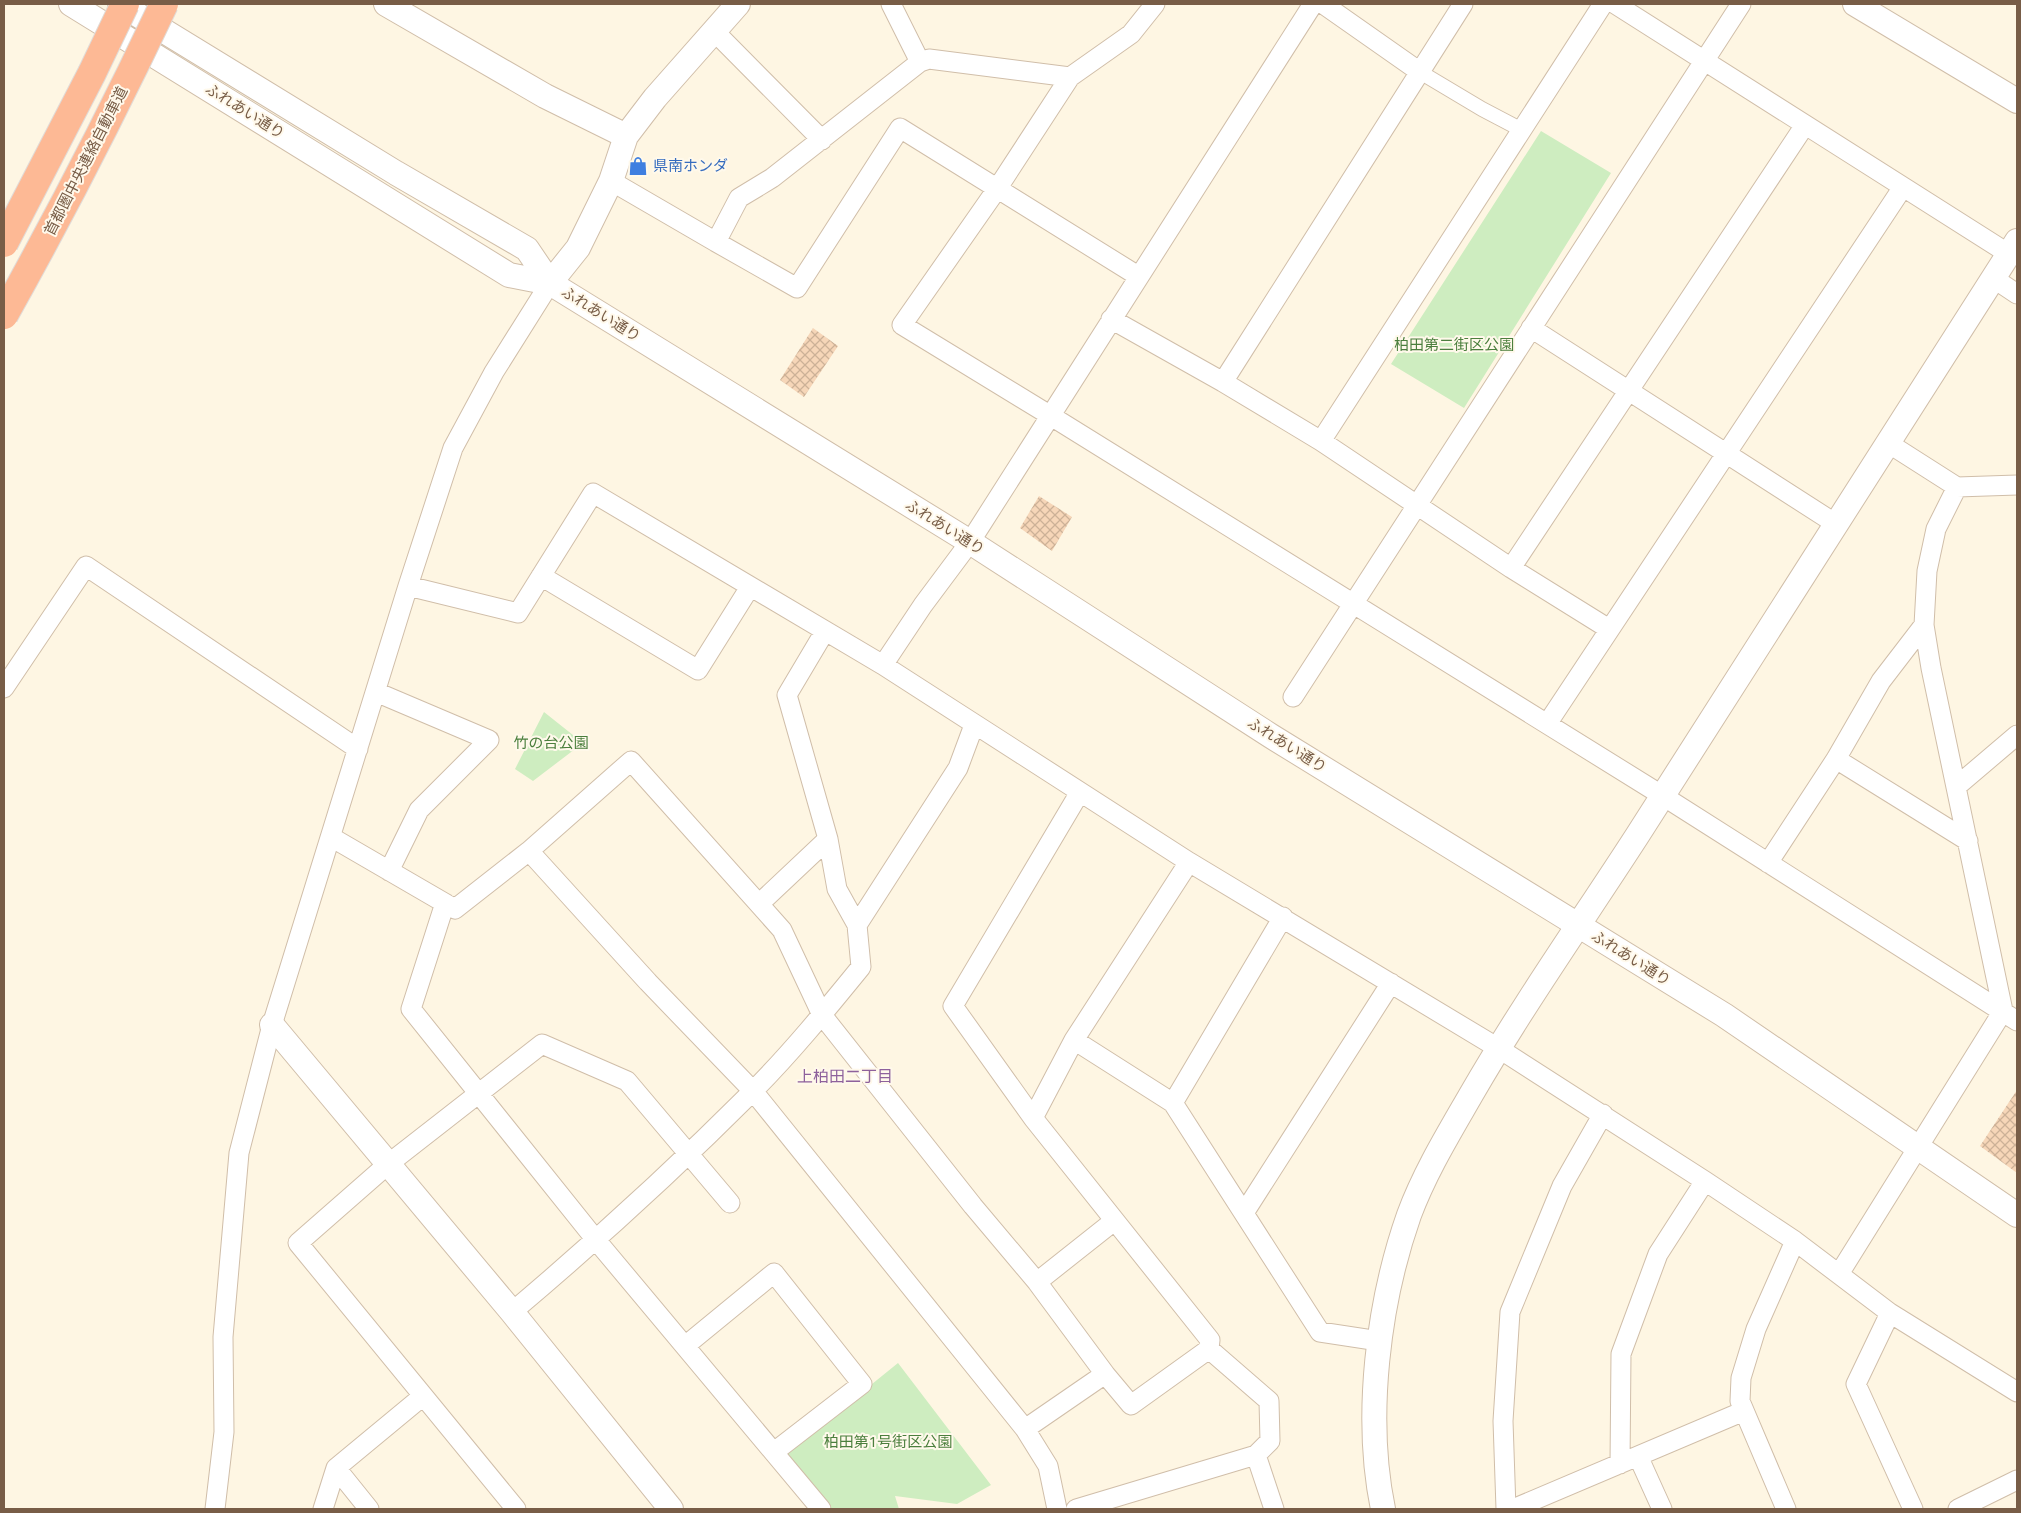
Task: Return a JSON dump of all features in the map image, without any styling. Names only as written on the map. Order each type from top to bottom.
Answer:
[{"type":"highway","points":[[4,243],[126,4]]},
{"type":"highway","name":"首都圏中央連絡自動車道","points":[[4,315],[56,222],[164,4]]},
{"type":"street","name":"ふれあい通り","points":[[71,4],[509,274],[550,283],[970,542],[1271,736],[1724,1015],[2017,1215]]},
{"type":"street","name":"ふれあい通り","points":[[120,4],[388,168],[527,249],[550,283]]},
{"type":"street","points":[[386,4],[545,96],[626,136]]},
{"type":"street","points":[[215,1509],[224,1432],[223,1337],[239,1154],[272,1025],[408,586],[453,448],[494,372],[550,283],[578,248],[611,181],[626,136],[655,98],[738,4]]},
{"type":"street","points":[[891,4],[920,62]]},
{"type":"street","points":[[1155,4],[1131,34],[1070,77],[997,189],[902,325],[1663,796],[2010,1016]]},
{"type":"street","points":[[883,665],[923,605],[970,542],[1313,4]]},
{"type":"street","points":[[1323,4],[1420,72],[1482,109],[1522,130]]},
{"type":"street","points":[[1224,382],[1462,4]]},
{"type":"street","points":[[1321,441],[1603,4]]},
{"type":"street","points":[[1383,1509],[1377,1459],[1375,1409],[1379,1341],[1394,1263],[1419,1190],[1432,1162],[1498,1048],[1663,796],[2013,248],[1903,187],[1615,4]]},
{"type":"street","points":[[1293,697],[1741,4]]},
{"type":"street","points":[[1855,4],[2017,101]]},
{"type":"street","points":[[715,32],[822,140]]},
{"type":"street","points":[[716,242],[739,198],[772,178],[920,62],[929,59],[1070,77]]},
{"type":"street","points":[[1511,568],[1805,125]]},
{"type":"street","points":[[611,181],[797,288],[900,128],[1138,276]]},
{"type":"street","points":[[1546,724],[1903,187]]},
{"type":"street","points":[[1993,278],[2017,294]]},
{"type":"street","points":[[1111,319],[1224,382],[1321,441],[1418,504],[1511,568],[1609,629]]},
{"type":"street","points":[[1531,328],[1836,524]]},
{"type":"street","points":[[1888,443],[1957,487],[2017,485]]},
{"type":"street","points":[[1839,1274],[1918,1147],[2010,1016],[1968,841],[1931,668],[1924,625],[1927,571],[1936,529],[1957,487]]},
{"type":"street","points":[[408,586],[518,613],[593,493],[883,665],[1189,862],[1283,917],[1603,1114],[1795,1241],[1890,1313],[2017,1392]]},
{"type":"street","points":[[4,688],[86,566],[358,748]]},
{"type":"street","points":[[541,576],[698,670],[750,587]]},
{"type":"street","points":[[1768,863],[1836,759],[1881,681],[1924,625]]},
{"type":"street","points":[[512,1312],[596,1240],[753,1092],[822,1015],[861,967],[857,925],[837,889],[828,839],[787,695],[825,631]]},
{"type":"street","points":[[376,692],[489,740],[419,810],[389,871]]},
{"type":"street","points":[[857,925],[958,768],[974,725]]},
{"type":"street","points":[[1957,786],[2017,734]]},
{"type":"street","points":[[1836,759],[1968,841]]},
{"type":"street","points":[[331,837],[455,909],[528,850],[631,761],[782,930],[822,1015],[973,1206],[1037,1282],[1131,1405],[1209,1349],[1210,1340],[1114,1222],[1033,1118],[953,1006],[1080,792]]},
{"type":"street","points":[[759,904],[828,839]]},
{"type":"street","points":[[528,850],[648,982],[753,1092],[1025,1429],[1048,1466],[1056,1509]]},
{"type":"street","points":[[1033,1118],[1074,1040],[1189,862]]},
{"type":"street","points":[[444,903],[411,1009],[596,1240],[821,1509]]},
{"type":"street","points":[[1173,1103],[1283,917]]},
{"type":"street","points":[[1244,1213],[1391,983]]},
{"type":"street","points":[[272,1025],[387,1165],[512,1312],[667,1508]]},
{"type":"street","points":[[1074,1040],[1173,1103],[1320,1332],[1379,1341]]},
{"type":"street","points":[[516,1509],[298,1243],[387,1165],[542,1044],[627,1081],[730,1203]]},
{"type":"street","points":[[1506,1509],[1503,1421],[1510,1312],[1562,1186],[1603,1114]]},
{"type":"street","points":[[1620,1464],[1621,1354],[1658,1254],[1705,1181]]},
{"type":"street","points":[[1037,1282],[1114,1222]]},
{"type":"street","points":[[1786,1509],[1740,1401],[1742,1378],[1756,1329],[1795,1241]]},
{"type":"street","points":[[685,1346],[774,1273],[862,1384],[774,1452]]},
{"type":"street","points":[[1890,1313],[1856,1384],[1913,1509]]},
{"type":"street","points":[[1076,1509],[1256,1455],[1270,1441],[1269,1401],[1209,1349]]},
{"type":"street","points":[[1025,1429],[1106,1374]]},
{"type":"street","points":[[323,1509],[336,1468],[423,1396]]},
{"type":"street","points":[[1513,1509],[1744,1411]]},
{"type":"street","points":[[1256,1455],[1274,1509]]},
{"type":"street","points":[[1638,1456],[1662,1509]]},
{"type":"street","points":[[336,1468],[369,1509]]},
{"type":"street","points":[[1958,1509],[2017,1480]]},
{"type":"green space","name":"柏田第二街区公園","points":[[1541,131],[1611,173],[1464,408],[1391,364]]},
{"type":"green space","name":"竹の台公園","points":[[544,712],[583,743],[533,781],[515,769]]},
{"type":"green space","name":"柏田第1号街区公園","points":[[898,1363],[991,1485],[957,1504],[895,1496],[899,1509],[823,1509],[787,1466],[788,1452]]},
{"type":"building","points":[[813,328],[838,346],[804,397],[780,380]]},
{"type":"building","points":[[1039,496],[1072,517],[1052,551],[1020,528]]},
{"type":"building","points":[[2017,1090],[2017,1173],[1980,1146]]},
{"type":"place","name":"県南ホンダ","points":[[638,166]]},
{"type":"district","name":"上柏田二丁目","points":[[845,1076]]}]
